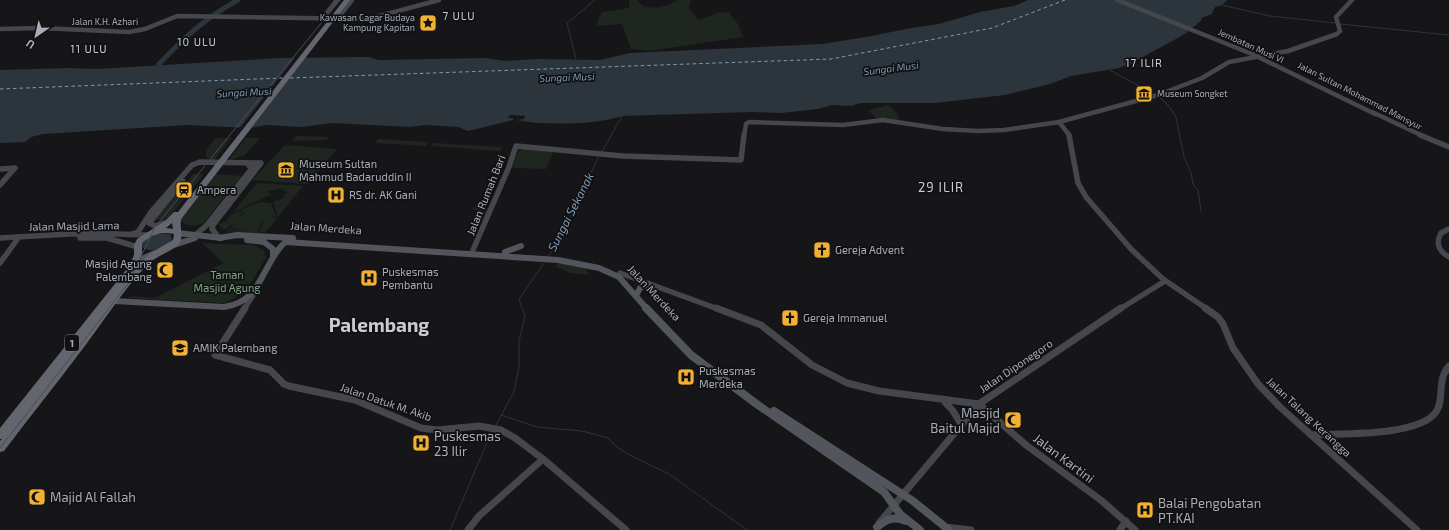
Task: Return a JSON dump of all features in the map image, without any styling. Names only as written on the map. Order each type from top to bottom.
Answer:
[{"type":"highway","name":"1","points":[[0,448],[144,263],[160,251],[169,247],[178,238],[176,222],[178,217],[343,1]]},
{"type":"highway","name":"1","points":[[0,435],[135,262],[141,241],[168,223],[198,189]]},
{"type":"highway","name":"1","points":[[150,234],[167,230],[177,233]]},
{"type":"highway","name":"1","points":[[139,248],[147,253],[160,251]]},
{"type":"main road","name":"Jalan Merdeka","points":[[177,233],[194,236],[264,242],[272,246],[273,258]]},
{"type":"main road","name":"Jalan Merdeka","points":[[219,238],[238,235],[267,236],[594,261],[620,273],[658,322],[690,355],[758,406],[884,492],[894,504],[898,512],[910,523]]},
{"type":"main road","points":[[267,236],[270,240],[293,242]]},
{"type":"main road","name":"Jalan Merdeka","points":[[169,247],[188,240],[206,237]]},
{"type":"main road","name":"Jalan Merdeka","points":[[273,258],[282,244],[293,242],[470,252],[505,252],[543,257]]},
{"type":"main road","points":[[505,252],[521,246]]},
{"type":"main road","name":"1","points":[[135,262],[160,251]]},
{"type":"main road","points":[[114,301],[224,307],[236,304],[254,294],[273,258]]},
{"type":"main road","name":"Jalan Merdeka","points":[[557,258],[594,266],[611,272],[624,281],[694,353],[759,401],[902,495],[947,529]]},
{"type":"main road","points":[[637,294],[642,286],[648,284]]},
{"type":"main road","points":[[876,528],[891,517],[910,523],[920,530]]},
{"type":"street","points":[[337,19],[352,0]]},
{"type":"street","name":"Jalan K.H. Azhari","points":[[0,29],[122,32],[145,30],[175,16],[368,19],[439,0]]},
{"type":"street","name":"Jembatan Musi VI","points":[[1117,0],[1241,49],[1375,114]]},
{"type":"street","points":[[1059,122],[1156,96],[1202,78],[1229,62],[1292,50],[1340,33],[1336,20],[1337,15],[1352,0]]},
{"type":"street","points":[[322,19],[343,1]]},
{"type":"street","name":"Jalan Sultan Mohammad Mansyur","points":[[1264,56],[1375,114],[1449,147]]},
{"type":"street","points":[[1254,57],[1375,114]]},
{"type":"street","name":"Jalan Rumah Bari","points":[[470,252],[476,245],[509,167],[516,146],[610,155],[741,160],[746,124],[748,122],[849,125],[883,120],[950,129],[978,131],[1059,122]]},
{"type":"street","name":"Jalan Talang Kerangga","points":[[1059,122],[1072,137],[1075,172],[1082,191],[1131,249],[1164,280],[1218,317],[1223,324],[1233,348],[1249,373],[1280,407],[1417,530]]},
{"type":"street","points":[[147,223],[192,165],[200,162],[261,163],[207,225],[194,236]]},
{"type":"street","points":[[130,235],[137,233],[147,223],[197,166],[252,167],[213,225],[212,230],[219,238]]},
{"type":"street","points":[[0,169],[15,168],[0,185]]},
{"type":"street","points":[[147,223],[157,226],[174,217]]},
{"type":"street","points":[[1449,229],[1441,233],[1437,242],[1439,249],[1449,257]]},
{"type":"street","name":"Jalan Masjid Lama","points":[[18,238],[87,234],[150,234]]},
{"type":"street","points":[[114,240],[119,235]]},
{"type":"street","points":[[0,263],[18,238]]},
{"type":"street","points":[[0,239],[79,238],[114,240],[139,248]]},
{"type":"street","points":[[620,273],[761,324],[812,365],[847,383],[879,391],[979,404]]},
{"type":"street","name":"Jalan Diponegoro","points":[[876,528],[894,504],[979,404],[1164,280]]},
{"type":"street","name":"Jalan Datuk M. Akib","points":[[254,294],[215,355],[270,370],[284,384],[289,386],[355,400],[421,428],[437,430],[485,427],[501,430],[515,438],[543,459]]},
{"type":"street","points":[[1311,435],[1391,431],[1408,428],[1430,420],[1438,410],[1442,376],[1449,366]]},
{"type":"street","points":[[942,399],[953,411],[961,424]]},
{"type":"street","name":"Jalan Kartini","points":[[979,404],[1032,450],[1102,501],[1135,530]]},
{"type":"street","points":[[468,530],[479,516],[543,459],[626,530]]},
{"type":"street","points":[[1120,530],[1126,521]]},
{"type":"street","points":[[947,529],[971,530]]},
{"type":"green space","points":[[629,0],[637,0],[643,6],[654,8],[668,5],[678,0],[691,0],[689,9],[699,20],[717,13],[729,12],[738,24],[743,37],[649,51],[631,49],[622,24],[597,26],[599,17],[603,12],[629,8]]},
{"type":"green space","points":[[889,105],[899,116],[899,120],[876,118],[868,110]]},
{"type":"green space","points":[[296,136],[328,137],[328,139],[295,141],[293,140]]},
{"type":"green space","points":[[215,138],[231,138],[214,161],[206,157],[206,151]]},
{"type":"green space","points":[[246,138],[260,138],[245,155],[228,161]]},
{"type":"green space","points":[[378,139],[428,142],[426,146],[376,143]]},
{"type":"green space","points":[[433,143],[502,147],[500,151],[431,146]]},
{"type":"green space","points":[[285,145],[337,149],[308,184],[252,180]]},
{"type":"green space","points":[[522,149],[551,152],[553,154],[546,169],[512,168],[518,152]]},
{"type":"green space","points":[[193,174],[204,174],[167,220],[154,220]]},
{"type":"green space","points":[[217,174],[242,176],[203,224],[194,226],[184,224],[181,219]]},
{"type":"green space","points":[[257,183],[303,186],[278,217],[273,201],[276,201],[275,197],[278,201],[286,195],[280,195],[287,193],[282,188],[277,193],[280,188],[267,192],[272,194],[232,213]]},
{"type":"green space","points":[[260,202],[271,203],[276,216],[266,220],[275,217],[277,218],[265,232],[259,233],[264,221],[261,223],[259,231],[257,231],[258,233],[226,231],[230,229],[249,231],[231,228],[234,222],[244,213],[240,210]]},
{"type":"green space","points":[[475,206],[489,208],[478,229],[471,227],[479,212],[472,208]]},
{"type":"green space","points":[[239,211],[243,213],[231,225],[223,230],[219,225],[226,222],[229,216]]},
{"type":"green space","name":"Taman Masjid Agung","points":[[202,243],[254,245],[264,250],[266,258],[249,285],[239,295],[224,303],[128,298],[130,296],[155,298],[223,263]]},
{"type":"green space","points":[[559,263],[585,268],[589,275],[570,273],[555,266]]},
{"type":"water","name":"Sungai Musi","points":[[1028,0],[1227,0],[1222,5],[1215,7],[1212,14],[1201,18],[1202,20],[1185,34],[1130,64],[1119,68],[1071,76],[1050,84],[1005,95],[935,103],[861,103],[851,106],[832,105],[818,109],[781,113],[751,112],[622,116],[602,121],[572,123],[516,120],[524,119],[525,116],[510,115],[508,118],[513,118],[513,120],[468,131],[458,127],[425,125],[410,127],[332,123],[301,127],[267,125],[250,128],[187,125],[43,134],[31,137],[25,142],[0,143],[0,70],[69,68],[97,69],[280,58],[368,57],[379,60],[485,58],[505,61],[538,59],[600,60],[630,53],[822,44],[939,24],[980,12],[1014,6]]},
{"type":"water","points":[[159,233],[170,234],[172,239],[166,245],[158,249],[149,250],[142,247],[145,239]]},
{"type":"pier","points":[[297,55],[307,55],[250,130],[239,129]]},
{"type":"waterway","points":[[159,64],[205,21],[238,0]]},
{"type":"waterway","points":[[576,59],[567,23],[595,0]]},
{"type":"waterway","points":[[1222,5],[1270,16],[1335,23]]},
{"type":"waterway","points":[[1340,24],[1449,35]]},
{"type":"waterway","points":[[1108,69],[1153,94]]},
{"type":"waterway","points":[[1159,97],[1168,105],[1176,117],[1184,157],[1191,173],[1193,184],[1198,190],[1201,211]]},
{"type":"waterway","name":"Sungai Sekanak","points":[[602,152],[622,116]]},
{"type":"waterway","name":"Sungai Sekanak","points":[[548,257],[556,245],[599,156]]},
{"type":"waterway","name":"Sungai Sekanak","points":[[501,415],[514,392],[519,366],[519,341],[525,316],[519,299],[544,263]]},
{"type":"waterway","name":"Sungai Sekanak","points":[[495,427],[501,415]]},
{"type":"waterway","points":[[501,415],[537,427],[582,431],[608,438],[617,447],[630,455],[669,474],[747,530]]},
{"type":"waterway","name":"Sungai Sekanak","points":[[450,530],[492,431]]},
{"type":"ferry route","points":[[290,78],[831,59],[992,28],[1065,0]]},
{"type":"ferry route","points":[[0,89],[283,78]]},
{"type":"tram line","points":[[0,448],[128,284],[155,227],[340,0]]},
{"type":"place","name":"Kawasan Cagar Budaya Kampung Kapitan","points":[[428,23]]},
{"type":"place","name":"Museum Songket","points":[[1144,94]]},
{"type":"place","name":"Museum Sultan Mahmud Badaruddin II","points":[[286,170]]},
{"type":"place","name":"Ampera","points":[[184,190]]},
{"type":"place","name":"RS dr. AK Gani","points":[[336,195]]},
{"type":"place","name":"Gereja Advent","points":[[822,250]]},
{"type":"place","name":"Masjid Agung Palembang","points":[[165,270]]},
{"type":"place","name":"Puskesmas Pembantu","points":[[369,278]]},
{"type":"place","name":"Gereja Immanuel","points":[[790,318]]},
{"type":"place","name":"AMIK Palembang","points":[[180,348]]},
{"type":"place","name":"Puskesmas Merdeka","points":[[686,377]]},
{"type":"place","name":"Masjid Baitul Majid","points":[[1013,420]]},
{"type":"place","name":"Puskesmas 23 Ilir","points":[[421,443]]},
{"type":"place","name":"Majid Al Fallah","points":[[37,497]]},
{"type":"place","name":"Balai Pengobatan PT.KAI","points":[[1145,510]]},
{"type":"district","name":"7 ULU","points":[[459,16]]},
{"type":"district","name":"10 ULU","points":[[197,42]]},
{"type":"district","name":"11 ULU","points":[[89,49]]},
{"type":"district","name":"17 ILIR","points":[[1144,63]]},
{"type":"district","name":"29 ILIR","points":[[941,187]]},
{"type":"district","name":"Palembang","points":[[379,325]]}]
